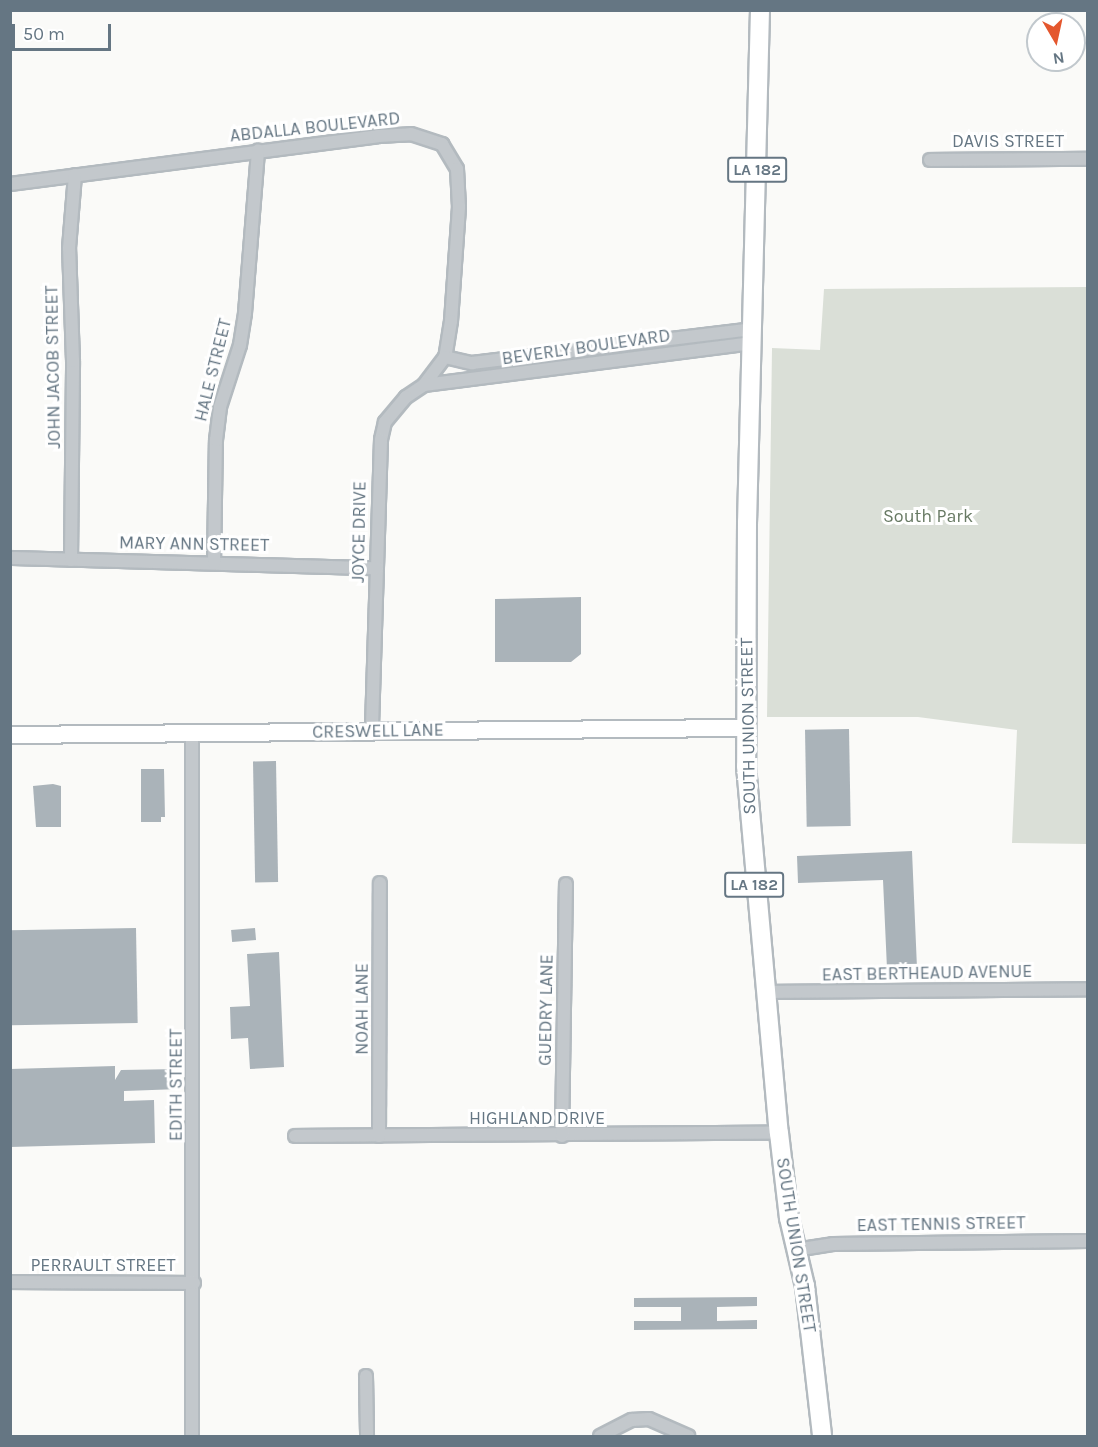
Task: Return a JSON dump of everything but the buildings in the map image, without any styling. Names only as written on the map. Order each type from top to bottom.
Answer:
[{"type":"main road","name":"SOUTH UNION STREET","points":[[760,10],[745,728],[754,885],[779,1133],[795,1250],[805,1286],[818,1436]]},
{"type":"main road","name":"CRESWELL LANE","points":[[10,735],[745,728]]},
{"type":"street","name":"ABDALLA BOULEVARD","points":[[10,184],[258,151],[411,134],[442,144],[457,169],[459,207],[445,357]]},
{"type":"street","name":"HALE STREET","points":[[214,563],[216,440],[220,407],[240,345],[245,313],[258,151]]},
{"type":"street","name":"DAVIS STREET","points":[[930,160],[1088,159]]},
{"type":"street","name":"JOHN JACOB STREET","points":[[71,560],[73,361],[69,248],[75,175]]},
{"type":"street","name":"BEVERLY BOULEVARD","points":[[445,357],[472,363],[752,336]]},
{"type":"street","name":"BEVERLY BOULEVARD","points":[[424,385],[475,380],[752,336]]},
{"type":"street","name":"JOYCE DRIVE","points":[[372,732],[378,457],[385,422],[406,397],[424,385],[445,357]]},
{"type":"street","points":[[472,363],[475,380]]},
{"type":"street","name":"MARY ANN STREET","points":[[10,558],[376,568]]},
{"type":"street","name":"EDITH STREET","points":[[192,734],[194,1283],[192,1437]]},
{"type":"street","name":"NOAH LANE","points":[[379,1136],[380,883]]},
{"type":"street","name":"GUEDRY LANE","points":[[562,1136],[566,884]]},
{"type":"street","name":"EAST BERTHEAUD AVENUE","points":[[766,992],[1088,989]]},
{"type":"street","name":"HIGHLAND DRIVE","points":[[295,1136],[779,1133]]},
{"type":"street","name":"EAST TENNIS STREET","points":[[795,1250],[832,1244],[1088,1241]]},
{"type":"street","name":"PERRAULT STREET","points":[[10,1282],[194,1283]]},
{"type":"street","points":[[366,1376],[367,1437]]},
{"type":"street","points":[[600,1437],[632,1420],[649,1419],[688,1437]]},
{"type":"green space","name":"South Park","points":[[1087,287],[1087,844],[1012,843],[1017,730],[918,717],[767,717],[772,348],[820,350],[824,289]]}]
